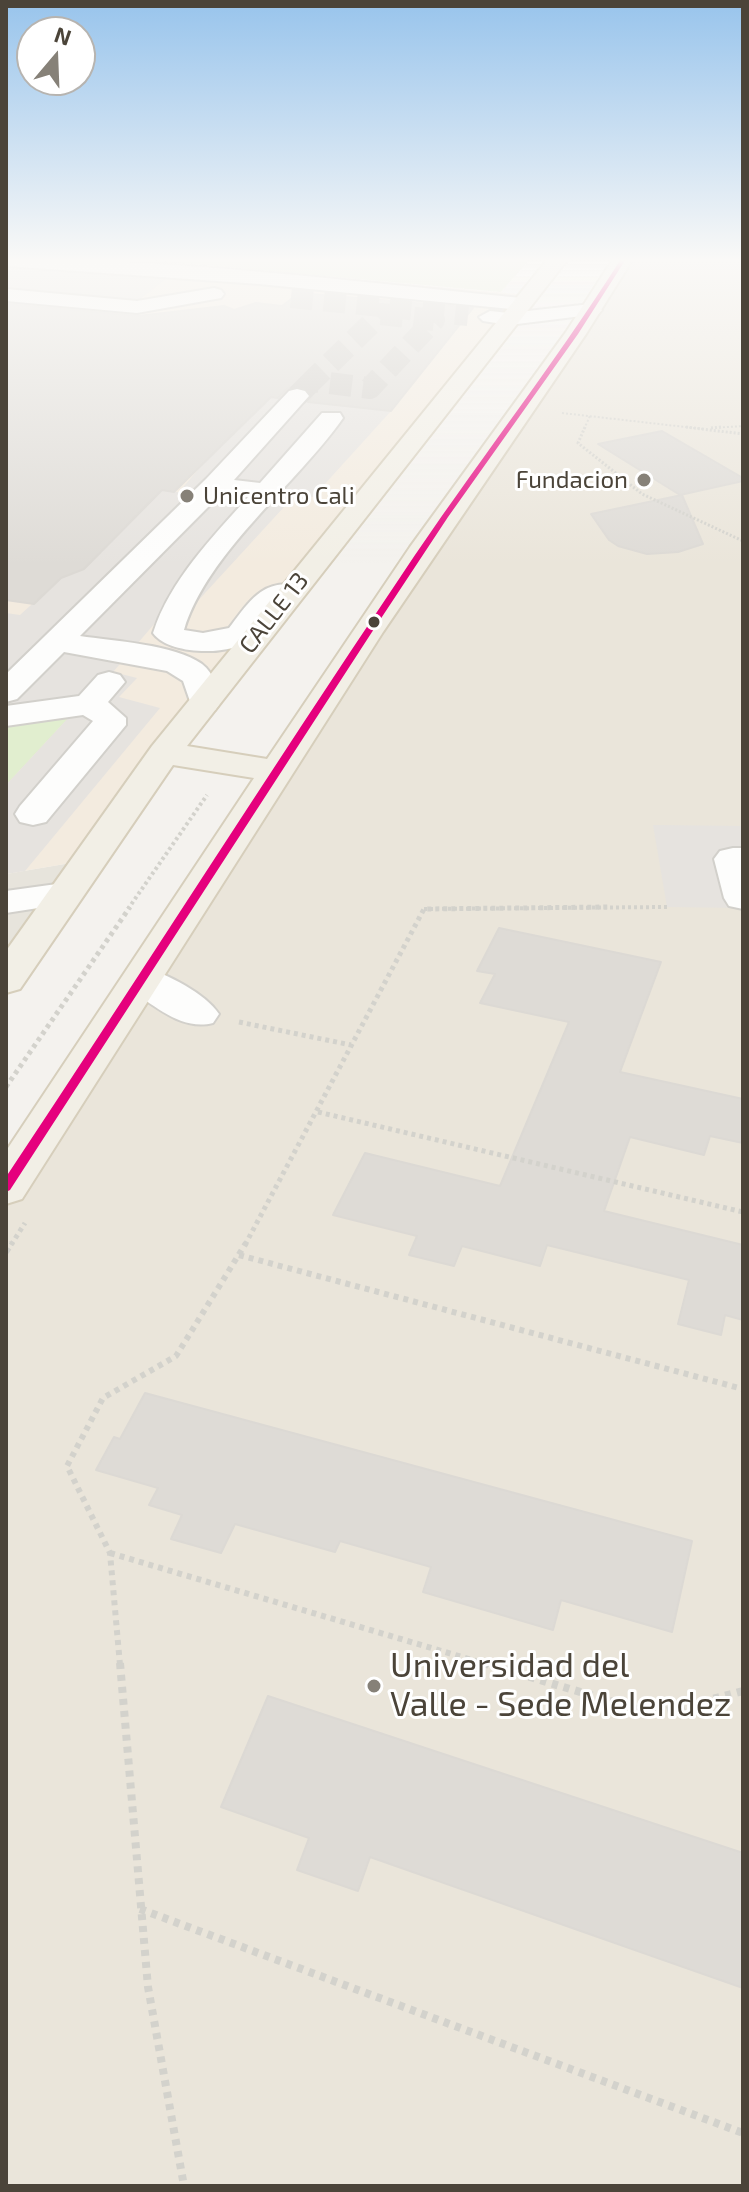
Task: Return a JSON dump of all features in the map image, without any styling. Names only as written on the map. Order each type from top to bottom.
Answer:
[{"type":"main road","name":"CALLE 13","points":[[6,980],[164,753],[475,361]]},
{"type":"main road","points":[[6,1187],[143,980],[275,771],[547,361]]},
{"type":"main road","points":[[164,753],[275,771]]},
{"type":"street","points":[[6,692],[215,485],[297,396]]},
{"type":"street","points":[[290,592],[268,597],[240,634],[202,641],[175,638],[168,630],[199,576],[331,418]]},
{"type":"street","points":[[215,485],[267,492]]},
{"type":"street","points":[[135,566],[199,576]]},
{"type":"street","points":[[57,642],[164,660],[189,670],[201,682],[204,703]]},
{"type":"street","points":[[6,716],[89,704],[132,655]]},
{"type":"street","points":[[33,814],[109,725],[110,718],[89,704]]},
{"type":"street","points":[[743,859],[733,859],[743,898]]},
{"type":"street","points":[[6,902],[64,894]]},
{"type":"street","points":[[143,980],[198,1014]]},
{"type":"path","points":[[562,413],[743,434]]},
{"type":"path","points":[[590,416],[578,443],[642,494],[743,541]]},
{"type":"path","points":[[698,429],[743,426]]},
{"type":"path","points":[[184,2186],[148,1987],[110,1553],[67,1466],[103,1398],[176,1356],[239,1255],[424,909],[667,907]]},
{"type":"path","points":[[198,1014],[351,1045]]},
{"type":"path","points":[[318,1112],[743,1212]]},
{"type":"path","points":[[239,1255],[743,1389]]},
{"type":"path","points":[[110,1553],[654,1714],[743,1691]]},
{"type":"path","points":[[140,1909],[743,2133]]},
{"type":"shaded area","name":"Unicentro Cali","points":[[6,361],[476,361],[88,860],[6,874]]},
{"type":"shaded area","name":"Universidad del Valle - Sede Melendez","points":[[555,361],[743,361],[743,2186],[6,2186],[6,1187]]},
{"type":"shaded area","points":[[273,396],[391,411],[313,497],[295,495],[194,605],[173,602],[113,672],[137,678],[119,697],[160,708],[25,871],[6,874],[6,785],[71,715],[6,722],[6,613],[20,615],[61,578],[84,569],[159,493],[155,490],[179,492],[202,465]]},
{"type":"shaded area","points":[[653,825],[743,826],[743,908],[667,907]]},
{"type":"shaded area","points":[[88,860],[6,980],[6,874]]},
{"type":"green space","points":[[72,714],[6,785],[6,722]]},
{"type":"building","points":[[6,361],[431,361],[391,411],[308,402],[312,396],[307,389],[298,386],[288,388],[278,398],[271,397],[174,492],[162,490],[84,569],[61,578],[34,604],[6,600]]},
{"type":"building","points":[[662,431],[743,478],[743,481],[680,495],[598,444]]},
{"type":"building","points":[[682,495],[703,544],[678,552],[647,554],[618,546],[609,540],[591,514]]},
{"type":"building","points":[[499,928],[661,962],[620,1072],[743,1099],[743,1143],[710,1136],[704,1155],[630,1137],[604,1211],[743,1245],[743,1320],[725,1315],[721,1335],[678,1324],[689,1280],[547,1245],[540,1266],[462,1246],[454,1266],[409,1255],[417,1236],[333,1215],[365,1153],[500,1186],[569,1022],[480,1003],[495,974],[477,971]]},
{"type":"building","points":[[145,1393],[692,1541],[672,1632],[561,1600],[553,1630],[423,1592],[431,1567],[340,1541],[335,1552],[235,1524],[221,1553],[171,1539],[182,1515],[149,1505],[158,1488],[96,1470],[114,1437],[120,1439]]},
{"type":"building","points":[[268,1696],[743,1853],[743,1988],[370,1857],[358,1891],[297,1870],[309,1838],[221,1807]]},
{"type":"tunnel","points":[[312,381],[332,361]]},
{"type":"tunnel","points":[[312,381],[370,388],[395,361]]},
{"type":"tunnel","points":[[297,396],[312,381]]},
{"type":"transit line","points":[[6,1187],[367,632],[445,516],[557,361]]},
{"type":"place","name":"Fundacion","points":[[644,480]]},
{"type":"place","name":"Unicentro Cali","points":[[187,496]]},
{"type":"place","name":"Universidad del Valle - Sede Melendez","points":[[374,1686]]}]
